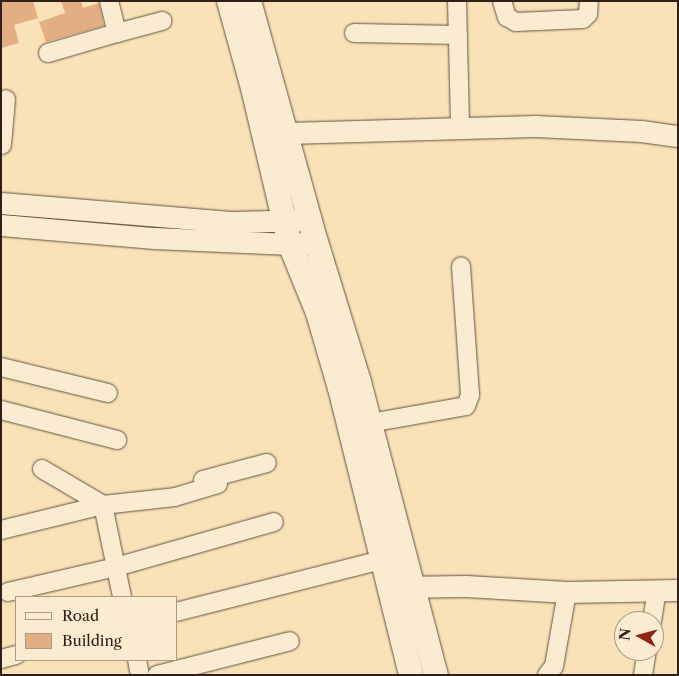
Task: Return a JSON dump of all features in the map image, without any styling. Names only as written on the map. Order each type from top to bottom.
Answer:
[{"type":"main road","points":[[228,1],[254,88],[287,234],[318,313],[332,360],[382,560],[400,588],[436,675]]},
{"type":"main road","points":[[249,1],[313,231],[326,266],[370,423],[400,588],[410,675]]},
{"type":"street","points":[[109,1],[117,33]]},
{"type":"street","points":[[457,1],[460,126]]},
{"type":"street","points":[[502,1],[507,17],[516,22],[583,19],[588,14],[589,1]]},
{"type":"street","points":[[48,53],[162,21]]},
{"type":"street","points":[[354,33],[458,35]]},
{"type":"street","points":[[2,145],[2,125],[6,99]]},
{"type":"street","points":[[287,133],[460,126],[642,131],[678,136]]},
{"type":"street","points":[[1,203],[233,222],[287,234]]},
{"type":"street","points":[[2,230],[287,234],[313,231]]},
{"type":"street","points":[[370,423],[466,406],[470,395],[461,266]]},
{"type":"street","points":[[1,367],[108,393]]},
{"type":"street","points":[[1,410],[117,440]]},
{"type":"street","points":[[1,530],[267,463]]},
{"type":"street","points":[[42,469],[103,505],[175,497],[218,484]]},
{"type":"street","points":[[103,505],[122,596]]},
{"type":"street","points":[[8,592],[116,567],[274,522]]},
{"type":"street","points":[[178,611],[382,560]]},
{"type":"street","points":[[400,588],[466,586],[567,592],[678,590]]},
{"type":"street","points":[[654,611],[657,590]]},
{"type":"street","points":[[551,672],[567,592]]},
{"type":"street","points":[[157,675],[290,641]]},
{"type":"street","points":[[1,658],[15,654]]},
{"type":"street","points":[[136,661],[140,675]]},
{"type":"street","points":[[643,675],[645,661]]},
{"type":"building","points":[[1,1],[33,1],[38,18],[14,25],[19,43],[1,48]]},
{"type":"building","points":[[61,1],[81,1],[83,8],[99,3],[104,26],[46,42],[39,22],[65,13]]}]
